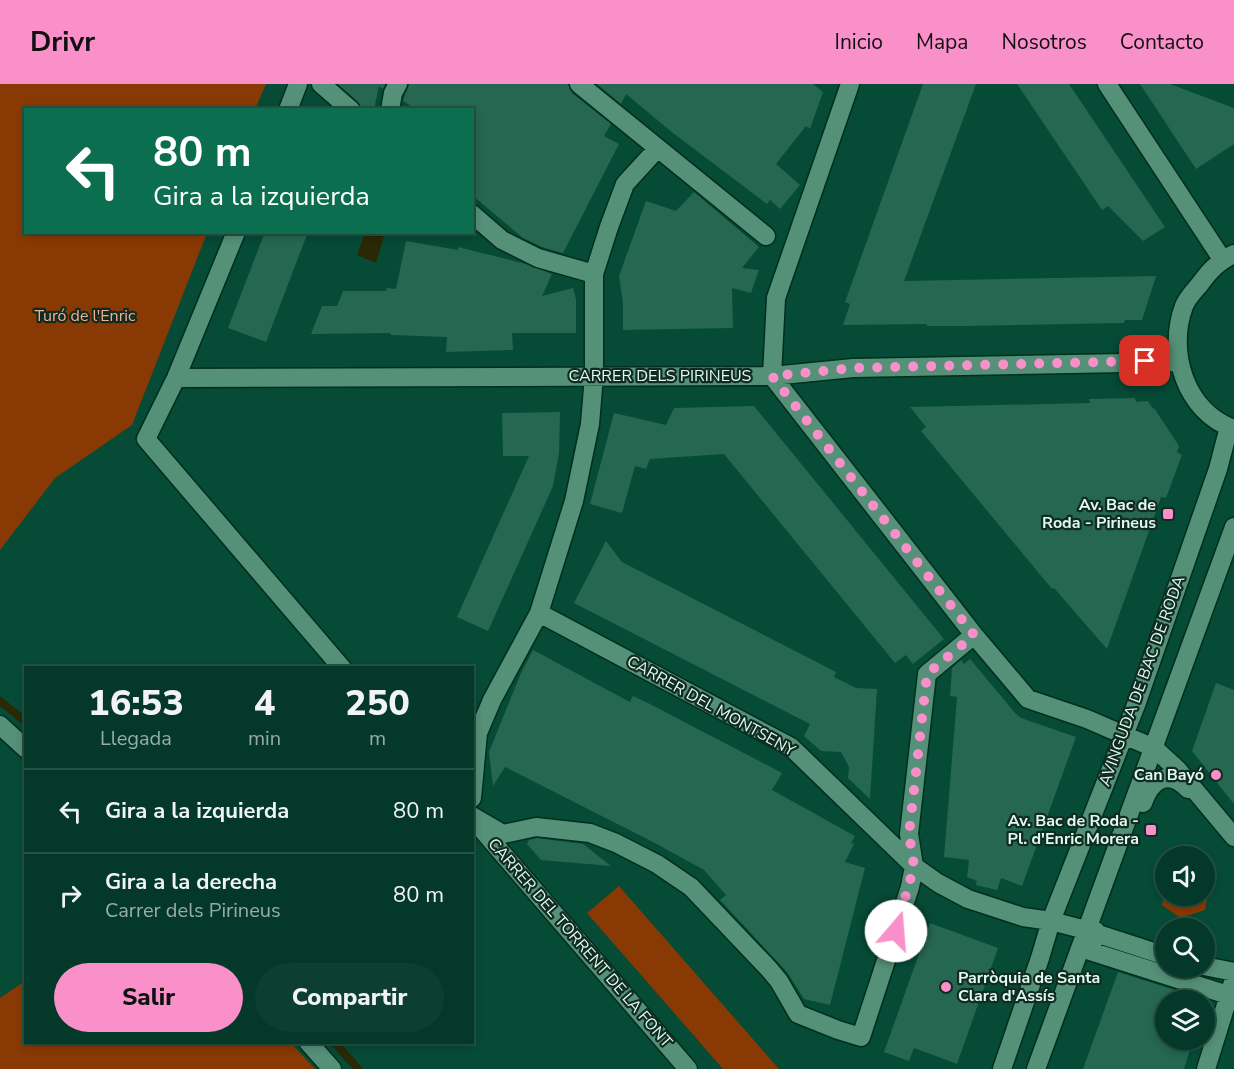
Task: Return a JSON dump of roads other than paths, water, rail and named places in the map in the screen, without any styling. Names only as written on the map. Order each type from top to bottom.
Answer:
[{"type":"street","points":[[289,108],[298,84]]},
{"type":"street","points":[[321,84],[349,108]]},
{"type":"street","points":[[390,108],[393,93],[398,84]]},
{"type":"street","points":[[579,84],[766,236]]},
{"type":"street","points":[[850,84],[776,298],[772,376],[974,635],[1028,699],[1087,718],[1154,748],[1178,770],[1234,837]]},
{"type":"street","points":[[1107,84],[1228,257],[1209,271],[1185,304],[1177,333],[1179,362],[1187,387],[1203,409],[1232,428]]},
{"type":"street","points":[[474,776],[478,733],[492,700],[539,613],[574,501],[590,424],[594,376],[594,274],[625,184],[657,149]]},
{"type":"street","points":[[474,216],[502,240],[538,258],[594,274]]},
{"type":"street","points":[[235,234],[176,378],[146,440],[340,666]]},
{"type":"street","name":"CARRER DELS PIRINEUS","points":[[176,378],[772,376],[853,368],[1179,362]]},
{"type":"street","name":"AVINGUDA DE BAC DE RODA","points":[[1002,1069],[1051,921],[1123,733],[1136,705],[1232,428]]},
{"type":"street","name":"AVINGUDA DE BAC DE RODA","points":[[1036,1069],[1091,932],[1154,748],[1234,527]]},
{"type":"street","name":"CARRER DEL MONTSENY","points":[[539,613],[791,747],[914,866],[938,883],[968,899],[1023,917],[1051,921],[1155,952]]},
{"type":"street","points":[[474,818],[503,834],[536,827],[590,833],[616,843],[657,864],[691,887],[769,969],[779,981],[798,1014],[837,1030],[861,1036],[910,887],[914,866],[909,834],[927,674],[974,635]]},
{"type":"street","points":[[0,725],[24,747]]},
{"type":"street","points":[[1206,1069],[1232,991],[1090,951],[1091,932],[1147,794],[1154,783],[1170,779],[1183,784],[1234,846]]},
{"type":"street","name":"CARRER DEL TORRENT DE LA FONT","points":[[474,819],[688,1069]]},
{"type":"street","points":[[1215,968],[1234,972]]},
{"type":"street","points":[[310,1044],[332,1069]]},
{"type":"waterway","points":[[0,701],[24,720]]},
{"type":"waterway","points":[[336,1044],[358,1069]]},
{"type":"place","name":"Av. Bac de Roda - Pirineus","points":[[1168,514]]},
{"type":"place","name":"Can Bayó","points":[[1216,775]]},
{"type":"place","name":"Av. Bac de Roda - Pl. d'Enric Morera","points":[[1151,830]]},
{"type":"place","name":"Parròquia de Santa Clara d'Assís","points":[[946,987]]},
{"type":"park label","name":"Turó de l'Enric","points":[[85,316]]}]
